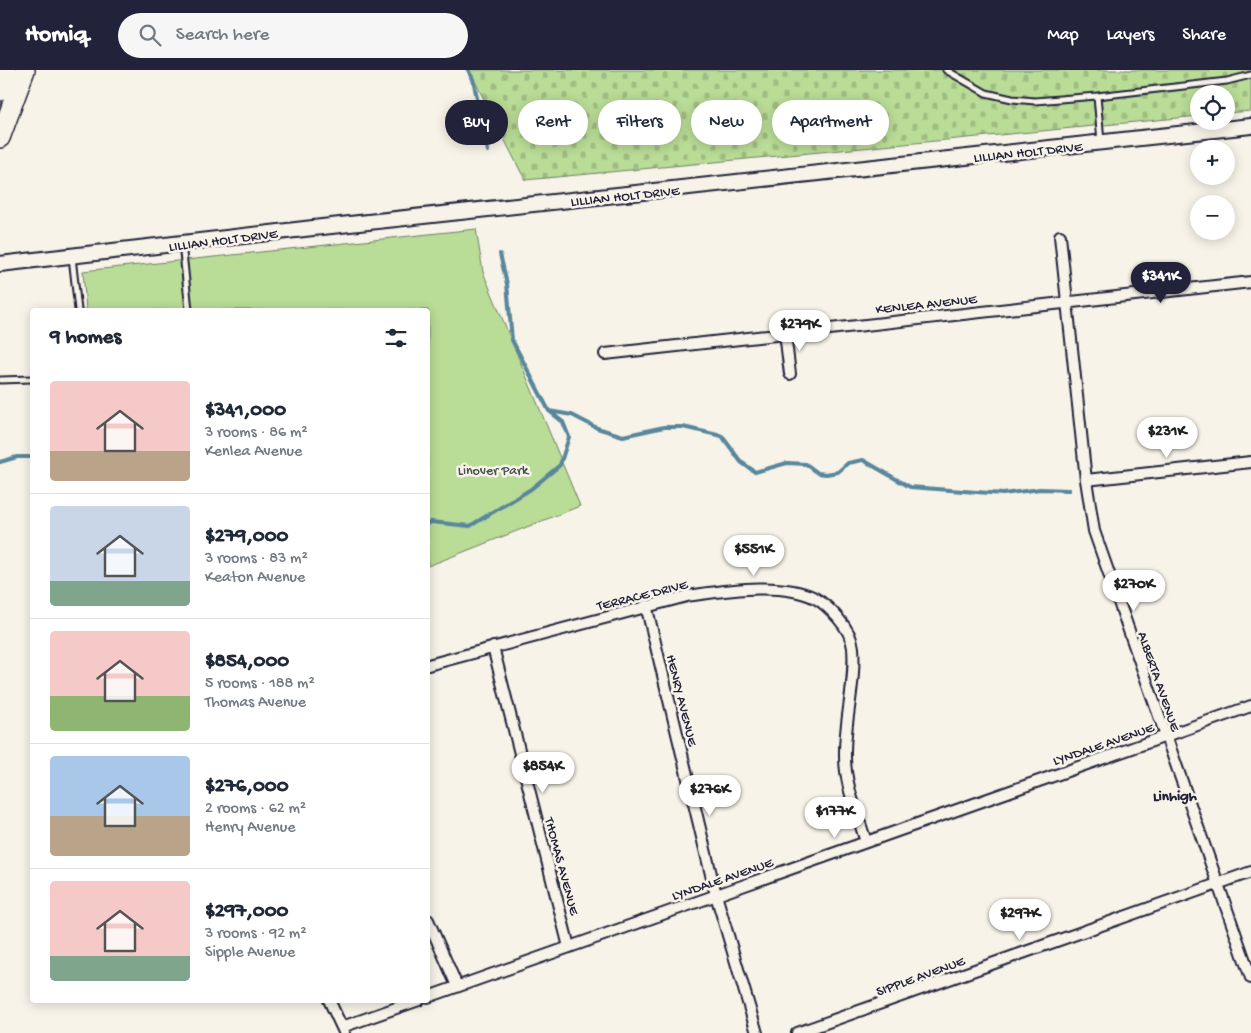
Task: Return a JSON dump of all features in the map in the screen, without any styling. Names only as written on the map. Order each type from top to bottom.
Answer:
[{"type":"highway","points":[[0,91],[6,70]]},
{"type":"highway","points":[[0,138],[25,70]]},
{"type":"main road","name":"LILLIAN HOLT DRIVE","points":[[2,264],[1251,126]]},
{"type":"street","name":"ALBERTA AVENUE","points":[[1060,236],[1086,480],[1094,531],[1251,978]]},
{"type":"street","name":"KENLEA AVENUE","points":[[604,354],[1251,282]]},
{"type":"street","points":[[785,333],[790,374]]},
{"type":"street","points":[[1086,480],[1251,462]]},
{"type":"street","name":"TERRACE DRIVE","points":[[430,664],[646,605],[687,596],[727,590],[767,590],[802,593],[814,597],[824,603],[834,614],[853,645],[853,673],[845,758],[850,792],[866,842]]},
{"type":"street","name":"HENRY AVENUE","points":[[646,605],[716,895],[757,1033]]},
{"type":"street","name":"THOMAS AVENUE","points":[[493,647],[569,947]]},
{"type":"street","name":"LYNDALE AVENUE","points":[[430,996],[1251,706]]},
{"type":"street","name":"SIPPLE AVENUE","points":[[797,1033],[1251,872]]},
{"type":"street","points":[[430,925],[457,986]]},
{"type":"street","points":[[331,1003],[336,1010],[343,1030],[411,1003]]},
{"type":"lane","points":[[946,70],[986,93],[1012,99],[1035,101],[1227,81],[1251,74]]},
{"type":"lane","points":[[1097,96],[1101,143]]},
{"type":"lane","points":[[182,243],[188,308]]},
{"type":"lane","points":[[72,256],[78,308]]},
{"type":"lane","points":[[0,380],[30,379]]},
{"type":"green space","points":[[469,70],[1251,70],[1251,111],[1235,112],[1235,85],[1190,85],[1190,117],[525,180],[507,145],[508,100],[484,100]]},
{"type":"green space","name":"Linover Park","points":[[476,229],[483,272],[580,506],[430,565],[430,308],[86,308],[83,271]]},
{"type":"waterway","points":[[468,70],[473,79],[488,151]]},
{"type":"waterway","points":[[430,523],[470,526],[531,489],[560,465],[569,437],[563,422],[549,411],[512,340],[507,284],[500,254]]},
{"type":"waterway","points":[[549,411],[572,415],[597,428],[623,436],[664,427],[683,427],[722,436],[741,462],[755,472],[787,463],[806,464],[818,473],[826,474],[838,472],[848,463],[863,460],[910,487],[1003,494],[1040,489],[1069,490]]},
{"type":"waterway","points":[[0,462],[17,457],[30,457]]},
{"type":"district","name":"Linhigh","points":[[1175,795]]}]
